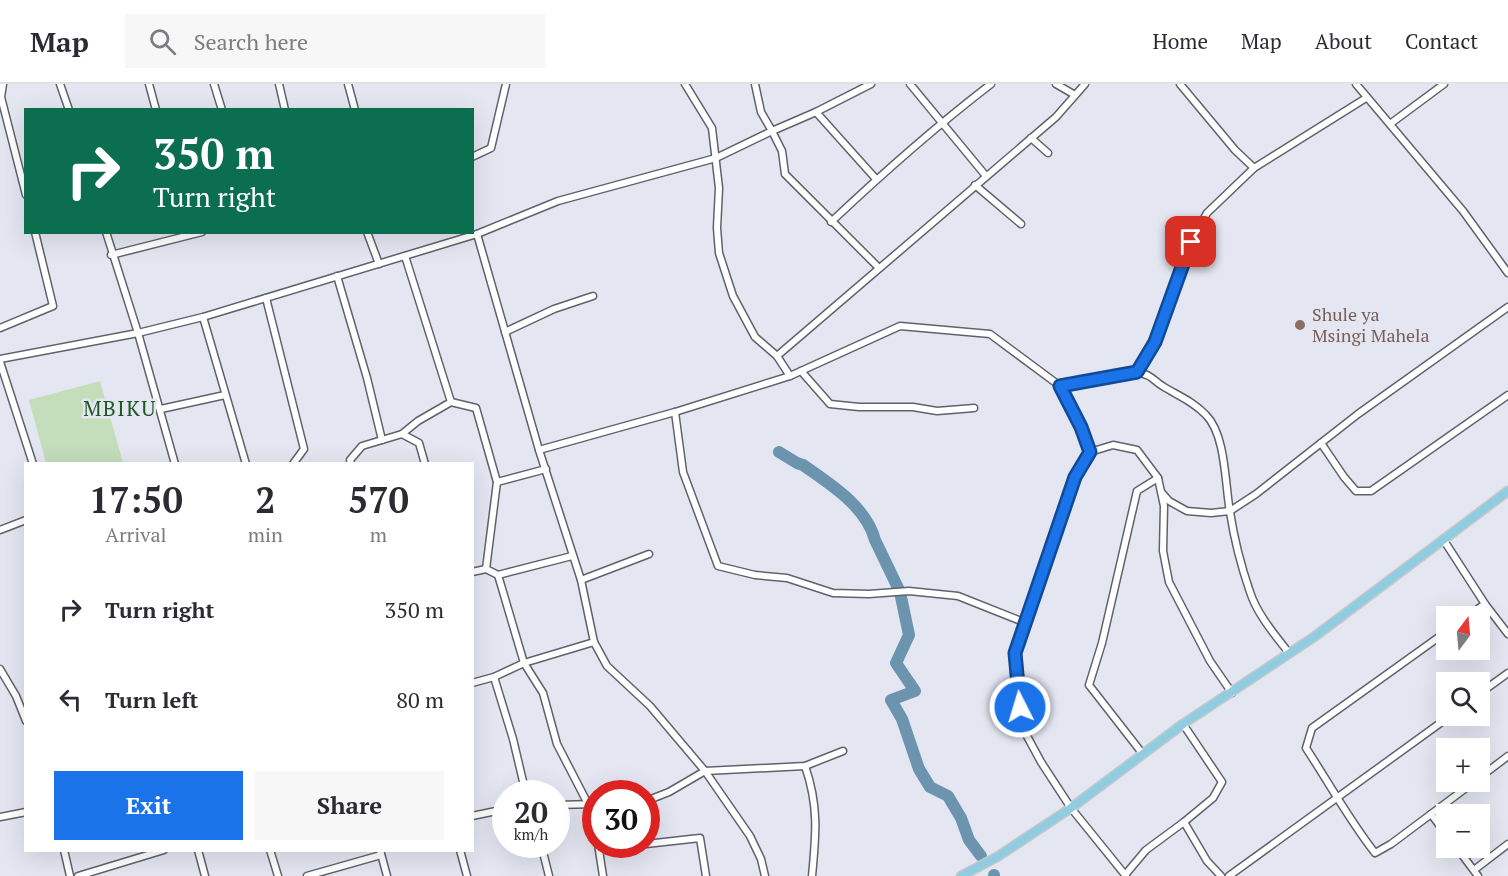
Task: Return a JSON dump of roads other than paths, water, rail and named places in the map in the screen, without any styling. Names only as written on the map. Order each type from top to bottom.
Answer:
[{"type":"main road","points":[[961,876],[997,857],[1071,808],[1142,753],[1289,653],[1508,491]]},
{"type":"street","points":[[3,84],[1,97],[24,187]]},
{"type":"street","points":[[60,84],[68,108]]},
{"type":"street","points":[[149,84],[155,108]]},
{"type":"street","points":[[214,84],[221,108]]},
{"type":"street","points":[[279,84],[285,108]]},
{"type":"street","points":[[348,84],[354,108]]},
{"type":"street","points":[[474,156],[491,148],[506,84]]},
{"type":"street","points":[[685,84],[712,128],[718,188],[719,253],[733,296],[755,337],[777,356],[790,376]]},
{"type":"street","points":[[755,84],[761,112],[782,151],[785,174],[879,268]]},
{"type":"street","points":[[32,462],[0,360],[138,333],[203,316],[477,234],[558,201],[716,158],[772,130],[816,112],[870,84]]},
{"type":"street","points":[[910,84],[986,176]]},
{"type":"street","points":[[831,222],[876,179],[941,123],[992,84]]},
{"type":"street","points":[[1056,84],[1075,95]]},
{"type":"street","points":[[777,356],[1056,117],[1085,84]]},
{"type":"street","points":[[1180,84],[1235,150],[1254,168]]},
{"type":"street","points":[[1356,84],[1463,211],[1508,273]]},
{"type":"street","points":[[1390,124],[1444,84]]},
{"type":"street","points":[[1137,372],[1155,342],[1191,242],[1207,213],[1254,168],[1366,98]]},
{"type":"street","points":[[816,112],[876,179]]},
{"type":"street","points":[[1031,138],[1048,153]]},
{"type":"street","points":[[975,185],[1021,224]]},
{"type":"street","points":[[0,328],[53,306],[35,234]]},
{"type":"street","points":[[106,234],[111,255],[161,409],[174,462]]},
{"type":"street","points":[[111,255],[192,234]]},
{"type":"street","points":[[369,234],[379,264]]},
{"type":"street","points":[[477,234],[539,450],[581,580],[594,642],[607,666],[650,706],[705,771],[750,836],[761,860],[765,876]]},
{"type":"street","points":[[405,256],[451,402]]},
{"type":"street","points":[[337,276],[382,440]]},
{"type":"street","points":[[505,332],[554,309],[593,296]]},
{"type":"street","points":[[266,298],[304,449],[294,462]]},
{"type":"street","points":[[1161,491],[1169,501],[1187,511],[1230,512],[1508,307]]},
{"type":"street","points":[[203,316],[245,462]]},
{"type":"street","points":[[539,450],[675,412],[790,376],[900,326],[990,334],[1060,386],[1081,427],[1090,452]]},
{"type":"street","points":[[801,371],[830,404],[859,407],[913,406],[937,411],[974,408]]},
{"type":"street","points":[[1060,386],[1137,372],[1152,376],[1162,386],[1189,401],[1208,416],[1220,441],[1230,512],[1250,594],[1289,653]]},
{"type":"street","points":[[161,409],[225,395]]},
{"type":"street","points":[[1321,443],[1356,491],[1371,491],[1508,395]]},
{"type":"street","points":[[350,462],[362,446],[402,434],[418,421],[451,402],[476,408],[497,482],[486,569]]},
{"type":"street","points":[[675,412],[683,472],[718,566],[755,575],[787,578],[833,593],[869,594],[909,591],[958,596],[1026,623]]},
{"type":"street","points":[[402,434],[419,443],[424,462]]},
{"type":"street","points":[[1182,724],[1222,782],[1213,798],[1146,850],[1126,875],[1071,808],[1041,762],[1021,725],[1015,653],[1075,477],[1090,452],[1113,445],[1137,450],[1158,478],[1164,506],[1163,551],[1169,582],[1205,653],[1232,693]]},
{"type":"street","points":[[497,482],[546,469]]},
{"type":"street","points":[[1142,753],[1089,685],[1102,643],[1137,491],[1158,478]]},
{"type":"street","points":[[0,530],[24,521]]},
{"type":"street","points":[[1443,539],[1485,604],[1508,634]]},
{"type":"street","points":[[581,580],[650,554]]},
{"type":"street","points":[[474,572],[486,569],[498,575],[572,556]]},
{"type":"street","points":[[498,575],[524,663],[543,693],[557,744],[582,787]]},
{"type":"street","points":[[1436,639],[1312,728],[1306,748],[1357,830],[1375,853],[1391,844],[1461,792]]},
{"type":"street","points":[[474,682],[494,677],[524,663],[594,642]]},
{"type":"street","points":[[0,669],[16,696],[24,716]]},
{"type":"street","points":[[1490,686],[1508,673]]},
{"type":"street","points":[[494,677],[523,780]]},
{"type":"street","points":[[1229,876],[1436,726]]},
{"type":"street","points":[[660,796],[705,771],[805,766],[843,751]]},
{"type":"street","points":[[1490,770],[1508,756]]},
{"type":"street","points":[[805,766],[813,791],[816,835],[812,876]]},
{"type":"street","points":[[0,817],[24,812]]},
{"type":"street","points":[[474,816],[492,812]]},
{"type":"street","points":[[1431,814],[1436,821]]},
{"type":"street","points":[[1184,822],[1207,861],[1221,876]]},
{"type":"street","points":[[660,842],[700,838],[706,876]]},
{"type":"street","points":[[1464,858],[1476,873],[1508,844]]},
{"type":"street","points":[[64,852],[70,876]]},
{"type":"street","points":[[78,876],[157,852]]},
{"type":"street","points":[[199,852],[205,876]]},
{"type":"street","points":[[271,852],[278,876]]},
{"type":"street","points":[[461,852],[467,876]]},
{"type":"street","points":[[307,876],[381,853],[387,876]]},
{"type":"street","points":[[544,858],[549,876]]},
{"type":"street","points":[[601,858],[603,876]]},
{"type":"waterway","points":[[779,452],[803,465],[846,497],[864,517],[870,528],[900,592],[909,635],[896,663],[915,691],[891,700],[902,719],[919,769],[930,787],[948,796],[961,818],[969,840],[981,856]]},
{"type":"place","name":"Shule ya Msingi Mahela","points":[[1300,325]]},
{"type":"district","name":"MBIKU","points":[[120,409]]}]
